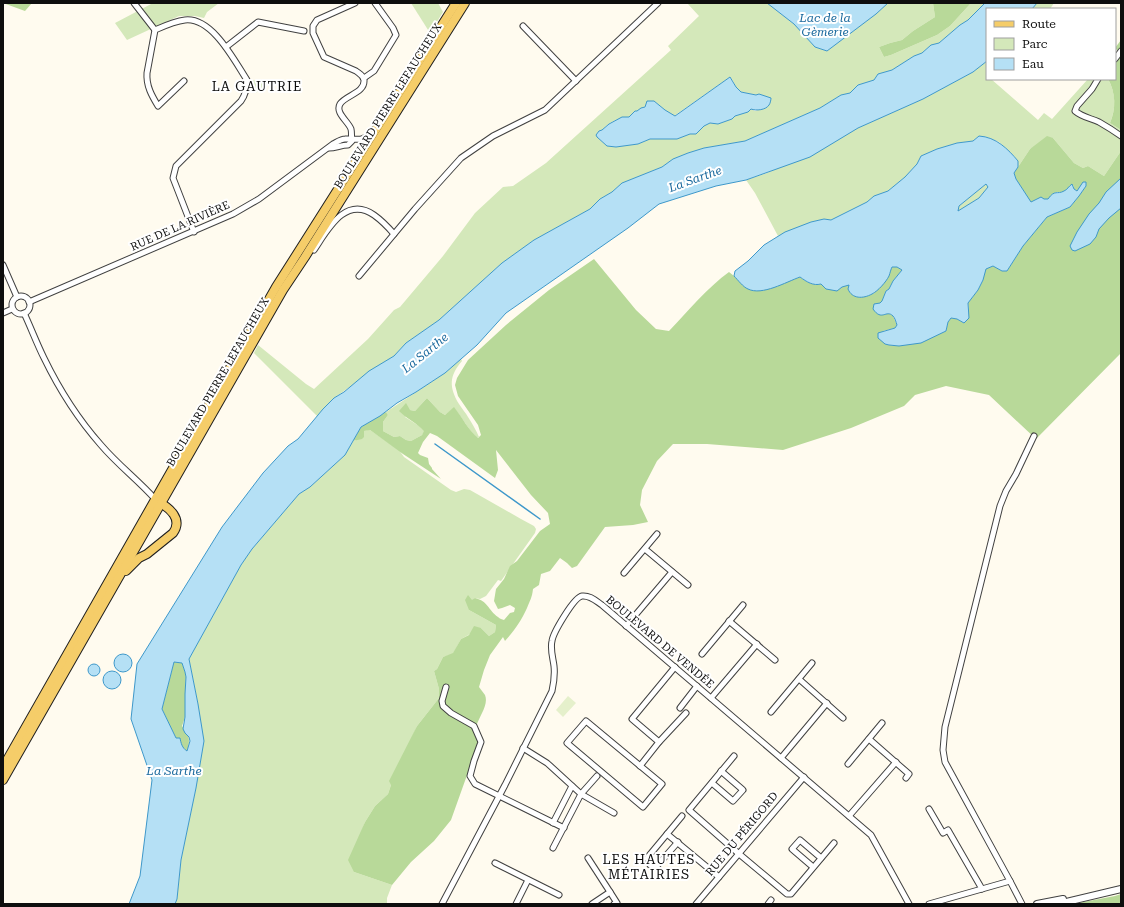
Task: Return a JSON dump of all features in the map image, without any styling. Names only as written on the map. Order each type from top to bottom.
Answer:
[{"type":"main road","name":"BOULEVARD PIERRE LEFAUCHEUX","points":[[3,780],[117,580],[276,287],[456,3]]},
{"type":"main road","name":"BOULEVARD PIERRE LEFAUCHEUX","points":[[3,767],[283,290],[465,3]]},
{"type":"main road","points":[[117,580],[132,564],[176,530],[177,522],[175,515],[159,501]]},
{"type":"street","points":[[134,3],[155,30],[146,79],[158,106],[184,81]]},
{"type":"street","points":[[351,139],[351,130],[340,112],[340,106],[341,102],[361,88],[364,84],[364,78],[356,71],[324,57],[313,33],[312,26],[317,20],[355,3]]},
{"type":"street","points":[[364,78],[374,71],[396,36],[393,28],[376,3]]},
{"type":"street","points":[[359,276],[415,209],[461,158],[493,136],[545,110],[658,3]]},
{"type":"street","points":[[155,30],[185,20],[193,20],[208,27],[226,48],[247,80],[246,91],[240,101],[176,166],[173,178],[194,232]]},
{"type":"street","points":[[226,48],[258,22],[304,31]]},
{"type":"street","points":[[523,26],[576,81]]},
{"type":"street","points":[[1097,80],[1092,89],[1077,106],[1075,111],[1081,116],[1098,122],[1121,136]]},
{"type":"street","name":"RUE DE LA RIVIÈRE","points":[[29,302],[233,214],[259,199],[329,148],[334,148],[340,145],[348,145],[352,141],[351,139],[362,140],[369,134],[379,118],[388,111]]},
{"type":"street","points":[[305,257],[313,251],[331,226],[343,213],[349,210],[365,210],[374,215],[394,234]]},
{"type":"street","points":[[3,265],[17,297]]},
{"type":"street","points":[[23,296],[29,302],[29,309],[24,313],[16,313],[12,309],[13,300],[17,297],[23,296]]},
{"type":"street","points":[[3,313],[12,309]]},
{"type":"street","points":[[24,313],[44,358],[72,408],[117,463],[159,501]]},
{"type":"street","points":[[1022,904],[944,762],[943,750],[945,727],[1000,506],[1034,436]]},
{"type":"street","points":[[624,573],[657,534]]},
{"type":"street","points":[[645,549],[688,585]]},
{"type":"street","points":[[626,626],[672,572]]},
{"type":"street","name":"BOULEVARD DE VENDÉE","points":[[442,904],[499,796],[552,690],[555,679],[551,646],[554,632],[572,604],[579,597],[583,596],[592,598],[626,626],[871,835],[910,904]]},
{"type":"street","points":[[702,654],[743,605]]},
{"type":"street","points":[[729,621],[775,660]]},
{"type":"street","points":[[711,698],[757,644]]},
{"type":"street","points":[[771,712],[812,663]]},
{"type":"street","points":[[659,742],[632,719],[674,667]]},
{"type":"street","points":[[799,679],[843,718]]},
{"type":"street","points":[[680,708],[697,686]]},
{"type":"street","points":[[446,687],[442,701],[443,706],[474,726],[481,742],[470,776],[476,784],[564,828]]},
{"type":"street","points":[[781,758],[827,703]]},
{"type":"street","points":[[640,766],[659,742],[686,713]]},
{"type":"street","points":[[586,721],[640,766],[662,784],[643,807],[567,743],[586,721]]},
{"type":"street","points":[[848,764],[882,723]]},
{"type":"street","points":[[869,739],[909,774],[906,778]]},
{"type":"street","points":[[523,748],[547,763],[581,794],[614,813]]},
{"type":"street","points":[[734,756],[689,810],[738,853],[787,894],[790,894],[834,843]]},
{"type":"street","points":[[849,816],[896,762]]},
{"type":"street","points":[[712,783],[733,801],[743,790],[721,771]]},
{"type":"street","points":[[553,848],[581,794],[597,776]]},
{"type":"street","name":"RUE DU PÉRIGORD","points":[[696,904],[804,777]]},
{"type":"street","points":[[553,823],[572,786]]},
{"type":"street","points":[[929,809],[943,833],[948,830],[982,889]]},
{"type":"street","points":[[678,842],[656,867],[650,865],[646,858],[682,816]]},
{"type":"street","points":[[668,834],[718,877]]},
{"type":"street","points":[[813,868],[792,850],[800,840],[821,858]]},
{"type":"street","points":[[588,858],[616,904]]},
{"type":"street","points":[[495,863],[559,895]]},
{"type":"street","points":[[516,904],[528,880]]},
{"type":"street","points":[[929,904],[1010,881]]},
{"type":"street","points":[[1058,904],[1121,887]]},
{"type":"street","points":[[592,904],[610,892]]},
{"type":"street","points":[[1037,904],[1072,897],[1086,897]]},
{"type":"green space","points":[[3,3],[32,3],[25,11]]},
{"type":"green space","points":[[153,3],[219,3],[207,12],[204,18],[195,16],[179,16],[127,40],[115,23]]},
{"type":"green space","points":[[411,3],[438,3],[443,12],[430,33]]},
{"type":"green space","points":[[687,3],[767,3],[794,24],[815,47],[827,51],[876,14],[888,3],[933,3],[935,17],[902,40],[879,47],[884,57],[937,35],[950,26],[971,3],[985,3],[968,20],[939,43],[931,45],[922,53],[914,56],[892,70],[878,74],[874,80],[858,85],[850,93],[841,95],[820,108],[745,141],[704,148],[688,153],[673,159],[662,167],[622,183],[612,192],[600,199],[590,209],[534,240],[502,263],[439,320],[406,343],[394,356],[334,398],[317,416],[254,353],[258,345],[314,389],[368,339],[394,310],[400,307],[443,256],[475,213],[503,187],[513,186],[546,163],[671,50],[668,46],[699,16]],"holes":[[[730,77],[741,92],[756,95],[766,107],[755,111],[751,109],[748,112],[718,124],[710,123],[704,126],[696,134],[690,134],[677,139],[650,139],[638,144],[615,147],[607,146],[597,137],[599,131],[610,123],[620,118],[629,117],[635,111],[654,101],[674,116]]]},
{"type":"green space","points":[[933,3],[971,3],[950,26],[937,35],[884,57],[879,47],[902,40],[935,17]]},
{"type":"green space","points":[[1037,3],[1054,3],[1051,8],[1033,8]]},
{"type":"green space","points":[[1121,40],[1121,130],[1110,123],[1114,107],[1114,95],[1109,80],[1116,80],[1116,56],[1119,52],[1116,47]]},
{"type":"green space","points":[[986,62],[986,80],[992,80],[1038,120],[1044,113],[1052,119],[1087,80],[1109,80],[1114,95],[1114,106],[1110,123],[1121,130],[1121,151],[1104,176],[1088,166],[1083,168],[1074,163],[1053,138],[1030,149],[1018,167],[1018,161],[999,142],[987,137],[979,136],[973,141],[957,143],[921,156],[917,164],[905,177],[888,191],[874,196],[867,202],[831,220],[824,219],[811,222],[778,236],[755,193],[746,180],[767,173],[858,128],[923,99],[973,72]]},
{"type":"green space","points":[[252,80],[260,81],[265,84],[256,93],[252,88]]},
{"type":"green space","points":[[1047,136],[1053,138],[1074,163],[1083,168],[1088,166],[1104,176],[1121,151],[1121,353],[1036,439],[989,395],[946,386],[915,395],[904,406],[851,428],[783,450],[707,444],[673,444],[657,461],[642,490],[640,505],[648,522],[633,525],[605,527],[577,566],[572,568],[560,558],[550,571],[541,574],[539,585],[533,589],[527,608],[515,629],[505,641],[503,637],[490,655],[479,687],[486,699],[485,707],[476,727],[481,736],[451,820],[434,841],[411,862],[392,885],[354,872],[348,860],[365,822],[375,806],[388,794],[391,785],[389,781],[417,726],[439,698],[439,689],[434,671],[437,669],[443,657],[453,653],[461,639],[469,635],[474,626],[481,628],[489,636],[495,632],[496,625],[469,610],[465,600],[468,595],[472,600],[475,598],[483,601],[495,614],[504,620],[510,613],[514,612],[515,608],[510,605],[498,609],[494,601],[496,589],[504,579],[510,566],[517,561],[540,531],[550,524],[548,513],[531,495],[496,450],[498,470],[495,478],[437,436],[430,433],[423,442],[418,453],[428,458],[432,469],[441,479],[370,430],[364,431],[364,437],[362,439],[353,441],[361,427],[386,412],[388,415],[383,422],[383,431],[394,437],[400,436],[411,441],[422,435],[424,431],[399,411],[406,403],[410,410],[415,411],[427,398],[440,412],[445,415],[454,407],[478,438],[481,435],[478,425],[458,396],[455,385],[457,378],[468,360],[506,325],[549,290],[594,259],[636,310],[656,329],[669,331],[706,292],[729,272],[742,284],[788,281],[800,277],[813,284],[821,284],[826,289],[842,287],[849,284],[873,294],[889,275],[892,266],[902,270],[886,291],[880,303],[884,315],[889,313],[893,316],[897,325],[895,328],[883,331],[885,344],[899,346],[946,331],[948,322],[951,318],[957,319],[964,323],[969,310],[968,303],[978,290],[983,280],[985,269],[993,266],[1002,271],[1007,271],[1023,246],[1047,217],[1070,207],[1086,186],[1077,191],[1074,189],[1073,185],[1063,192],[1056,192],[1049,199],[1037,199],[1031,203],[1016,179],[1014,173],[1030,149]]},
{"type":"green space","points":[[986,184],[988,187],[979,198],[957,212],[959,206]]},
{"type":"green space","points":[[461,359],[462,361],[453,377],[453,392],[479,437],[477,438],[454,408],[445,415],[440,412],[427,398],[415,411],[410,410],[405,417],[425,431],[422,435],[411,441],[400,436],[394,437],[383,431],[383,422],[388,415],[386,412],[445,373]]},
{"type":"green space","points":[[368,430],[399,450],[404,457],[451,490],[456,492],[464,489],[470,490],[534,526],[536,529],[535,533],[501,581],[498,580],[486,596],[480,599],[475,598],[469,610],[496,625],[495,632],[489,636],[481,628],[461,639],[453,654],[443,657],[437,669],[434,671],[439,689],[439,698],[417,726],[388,794],[375,806],[365,822],[361,833],[354,872],[392,885],[387,898],[387,904],[175,904],[177,899],[181,860],[196,788],[198,704],[189,659],[241,565],[252,549],[299,494],[310,487],[345,455],[353,441],[355,441],[364,431]]},
{"type":"green space","points":[[174,662],[182,663],[186,677],[185,717],[182,726],[189,738],[187,751],[179,738],[176,738],[162,709]]},
{"type":"green space","points":[[568,696],[576,703],[563,717],[556,710]]},
{"type":"green space","points":[[1121,894],[1121,904],[1073,904],[1115,896]]},
{"type":"water","name":"Lac de la Gèmerie","points":[[767,3],[888,3],[876,14],[827,51],[815,47],[794,24]]},
{"type":"water","name":"La Sarthe","points":[[985,3],[1037,3],[1033,8],[986,8],[986,62],[973,72],[923,99],[858,128],[810,157],[746,180],[716,186],[659,204],[628,228],[506,313],[477,345],[445,373],[361,427],[345,455],[310,487],[299,494],[252,549],[241,565],[189,659],[204,741],[181,860],[177,899],[175,904],[129,904],[140,876],[152,780],[131,719],[137,664],[222,527],[263,473],[288,446],[298,439],[334,398],[344,392],[369,371],[394,356],[406,343],[439,320],[502,263],[534,240],[590,209],[600,199],[612,192],[622,183],[662,167],[673,159],[688,153],[704,148],[745,141],[820,108],[841,95],[850,93],[858,85],[874,80],[878,74],[892,70],[914,56],[922,53],[931,45],[939,43],[968,20]],"holes":[[[174,662],[182,663],[185,672],[185,717],[183,729],[190,741],[187,751],[181,744],[180,738],[176,738],[162,709]]]},
{"type":"water","points":[[730,77],[741,92],[756,95],[759,94],[771,98],[768,107],[761,110],[751,109],[748,112],[718,124],[710,123],[704,126],[696,134],[690,134],[677,139],[650,139],[638,144],[616,147],[607,146],[596,135],[609,124],[622,117],[629,117],[635,111],[645,107],[647,101],[654,101],[675,116]]},
{"type":"water","points":[[979,136],[985,137],[1001,144],[1010,152],[1018,161],[1018,167],[1014,173],[1016,179],[1031,202],[1041,197],[1048,199],[1054,193],[1062,192],[1072,184],[1074,189],[1077,191],[1083,182],[1086,182],[1086,186],[1070,207],[1047,217],[1023,246],[1007,271],[1002,271],[993,266],[986,269],[978,290],[968,303],[969,318],[964,323],[957,319],[951,318],[948,322],[946,331],[921,343],[899,346],[885,344],[878,338],[878,333],[895,328],[897,325],[896,321],[890,314],[879,315],[873,309],[874,304],[882,301],[886,291],[902,270],[897,267],[892,267],[888,278],[877,291],[869,296],[862,297],[852,295],[848,289],[849,285],[842,287],[837,291],[826,289],[821,284],[810,283],[800,277],[767,290],[754,291],[744,287],[734,276],[735,271],[748,261],[764,245],[785,232],[811,222],[824,219],[831,220],[867,202],[874,196],[888,191],[905,177],[917,164],[921,156],[957,143],[973,141]],"holes":[[[986,184],[988,187],[979,198],[958,211],[959,206]]]},
{"type":"water","points":[[1121,178],[1121,208],[1099,229],[1096,237],[1090,244],[1075,251],[1072,250],[1070,246],[1089,214],[1106,192]]},
{"type":"water","points":[[119,654],[127,654],[132,659],[130,670],[127,672],[119,672],[114,667],[114,659]]},
{"type":"water","points":[[94,664],[98,666],[100,670],[98,674],[94,676],[90,674],[88,670],[90,666]]},
{"type":"water","points":[[112,671],[118,674],[121,680],[118,686],[112,689],[106,686],[103,680],[106,674]]},
{"type":"waterway","points":[[435,444],[540,519]]},
{"type":"district","name":"LA GAUTRIE","points":[[257,86]]},
{"type":"district","name":"LES HAUTES MÉTAIRIES","points":[[649,866]]}]
